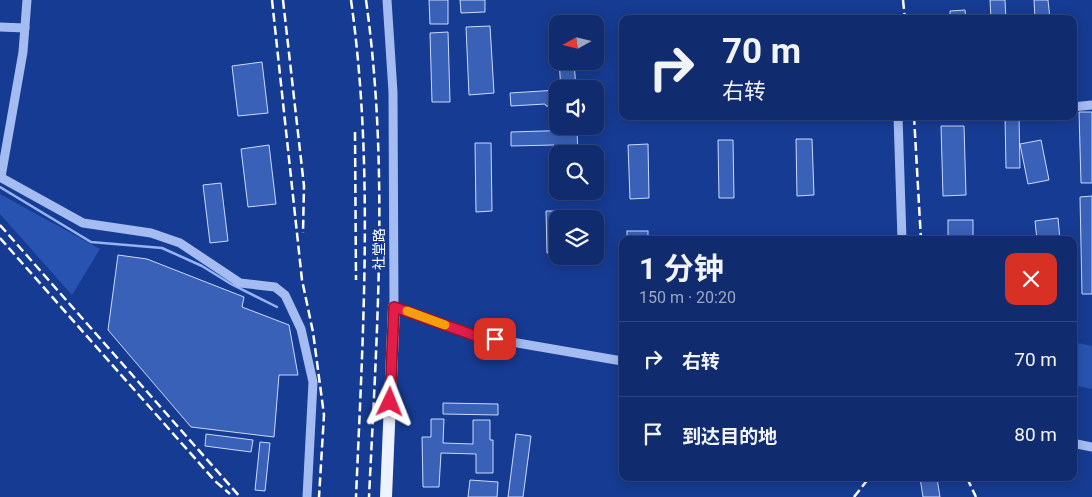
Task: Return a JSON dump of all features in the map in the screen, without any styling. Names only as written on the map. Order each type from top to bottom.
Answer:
[{"type":"main road","name":"社堂路","points":[[386,497],[394,307]]},
{"type":"street","points":[[27,0],[23,52],[0,177],[83,223],[150,233],[180,243],[240,284],[275,287],[285,295],[301,329],[313,382],[307,497]]},
{"type":"street","name":"社堂路","points":[[387,0],[393,92],[394,307]]},
{"type":"street","points":[[0,27],[25,28]]},
{"type":"street","points":[[1077,107],[1092,106]]},
{"type":"street","points":[[898,120],[902,236]]},
{"type":"street","points":[[394,307],[476,336],[619,360]]},
{"type":"street","points":[[1077,445],[1092,447]]},
{"type":"shaded area","points":[[0,194],[100,249],[72,295],[0,214]]},
{"type":"shaded area","points":[[1077,343],[1092,346],[1092,389],[1077,386]]},
{"type":"building","points":[[429,0],[448,0],[448,24],[430,24]]},
{"type":"building","points":[[460,0],[485,0],[485,12],[461,13]]},
{"type":"building","points":[[990,0],[1005,0],[1006,15],[991,15]]},
{"type":"building","points":[[1034,0],[1048,0],[1050,15],[1035,15]]},
{"type":"building","points":[[965,10],[966,15],[950,15],[950,11]]},
{"type":"building","points":[[490,26],[494,93],[469,95],[466,27]]},
{"type":"building","points":[[448,32],[450,102],[432,102],[430,33]]},
{"type":"building","points":[[262,62],[268,113],[238,116],[232,66]]},
{"type":"building","points":[[560,70],[575,70],[575,80],[560,80]]},
{"type":"building","points":[[549,91],[549,106],[545,104],[511,106],[510,93]]},
{"type":"building","points":[[1079,112],[1092,112],[1092,183],[1081,183]]},
{"type":"building","points":[[1005,120],[1019,120],[1020,168],[1006,168]]},
{"type":"building","points":[[941,126],[964,126],[966,195],[943,196]]},
{"type":"building","points":[[549,131],[549,135],[577,135],[578,145],[511,146],[511,132]]},
{"type":"building","points":[[796,139],[812,139],[814,195],[797,196]]},
{"type":"building","points":[[718,140],[733,140],[734,198],[719,198]]},
{"type":"building","points":[[1041,140],[1049,180],[1028,184],[1020,144]]},
{"type":"building","points":[[475,143],[491,143],[492,211],[476,212]]},
{"type":"building","points":[[648,144],[649,198],[630,199],[628,145]]},
{"type":"building","points":[[269,145],[276,204],[248,207],[241,149]]},
{"type":"building","points":[[221,183],[228,241],[210,243],[203,185]]},
{"type":"building","points":[[1092,196],[1092,294],[1082,294],[1080,197]]},
{"type":"building","points":[[546,211],[549,211],[549,253],[547,253]]},
{"type":"building","points":[[1058,218],[1060,236],[1037,236],[1035,221]]},
{"type":"building","points":[[948,220],[973,220],[973,236],[948,236]]},
{"type":"building","points":[[627,231],[648,231],[648,236],[627,236]]},
{"type":"building","points":[[118,255],[147,259],[244,297],[242,307],[289,325],[298,375],[279,375],[274,437],[191,427],[108,330]]},
{"type":"building","points":[[443,403],[498,404],[498,415],[443,414]]},
{"type":"building","points":[[431,419],[444,419],[443,443],[473,444],[473,420],[490,420],[490,440],[493,440],[493,473],[476,473],[476,454],[441,453],[439,487],[423,487],[422,437],[431,437]]},
{"type":"building","points":[[206,434],[253,440],[251,452],[205,446]]},
{"type":"building","points":[[516,434],[531,436],[523,497],[508,497]]},
{"type":"building","points":[[260,442],[270,443],[265,491],[255,490]]},
{"type":"building","points":[[470,480],[498,482],[497,497],[468,497]]},
{"type":"building","points":[[920,481],[937,481],[940,497],[923,497]]},
{"type":"waterway","points":[[0,187],[91,242],[162,248],[202,266],[231,284],[277,307]]},
{"type":"railway","points":[[272,0],[302,280],[313,332],[324,415],[319,497]]},
{"type":"railway","points":[[283,0],[304,186],[303,233]]},
{"type":"railway","points":[[351,0],[358,62],[365,186],[364,310],[356,497]]},
{"type":"railway","points":[[366,0],[373,62],[379,186],[378,311],[369,497]]},
{"type":"railway","points":[[903,0],[905,15]]},
{"type":"railway","points":[[914,120],[921,236]]},
{"type":"railway","points":[[355,132],[356,280]]},
{"type":"railway","points":[[0,225],[240,497]]},
{"type":"railway","points":[[0,238],[215,481],[230,494]]},
{"type":"railway","points":[[854,497],[867,481]]},
{"type":"railway","points":[[968,481],[976,497]]},
{"type":"slow traffic","points":[[407,311],[445,325]]},
{"type":"route","points":[[390,402],[394,307],[476,336],[495,339]]}]
